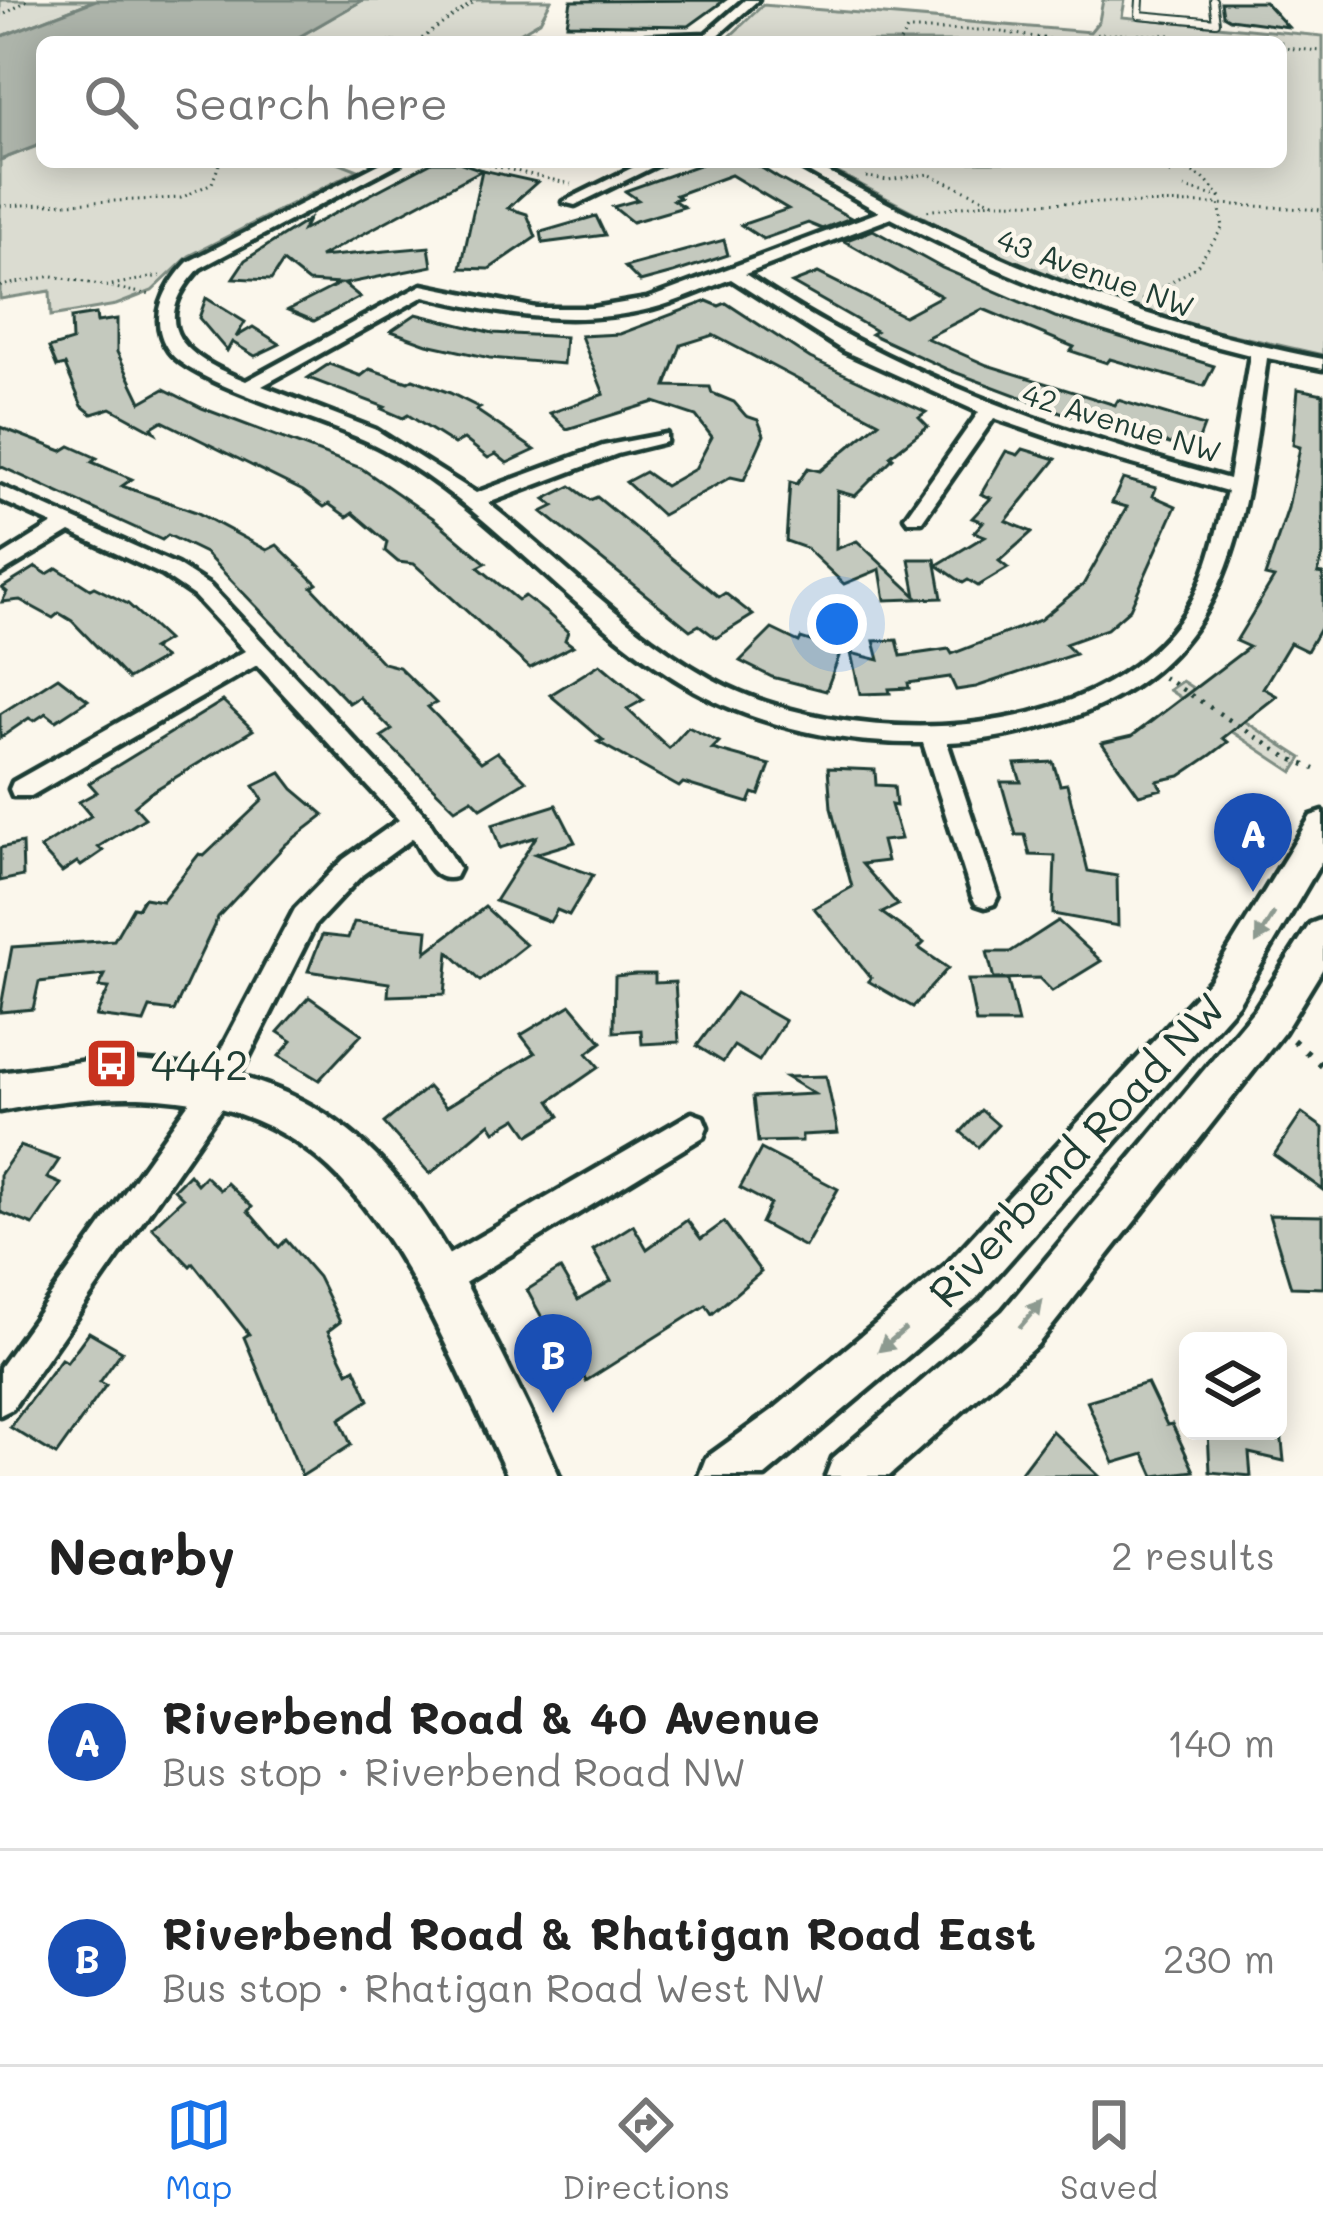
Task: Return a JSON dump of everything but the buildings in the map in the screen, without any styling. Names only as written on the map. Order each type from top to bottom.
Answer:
[{"type":"main road","name":"Riverbend Road NW","points":[[724,1476],[791,1426],[978,1264],[1224,992],[1323,826]]},
{"type":"main road","name":"Riverbend Road NW","points":[[850,1476],[1020,1328],[1270,1020],[1319,947]]},
{"type":"main road","points":[[0,1092],[93,1076],[178,1081],[217,1090],[330,1138],[375,1183],[436,1280],[534,1476]]},
{"type":"street","points":[[712,36],[752,0]]},
{"type":"street","points":[[382,168],[215,251],[185,272],[169,296],[165,319],[177,351],[198,368],[392,446],[474,501],[707,688],[756,710],[812,726],[872,735],[996,728],[1054,714],[1106,693],[1149,666],[1180,636],[1201,603],[1238,488],[1258,353]]},
{"type":"street","points":[[570,202],[643,168]]},
{"type":"street","name":"43 Avenue NW","points":[[810,168],[1031,283],[1129,319],[1258,353],[1323,364]]},
{"type":"street","points":[[245,388],[422,290],[520,314],[577,316],[634,308],[897,216]]},
{"type":"street","name":"42 Avenue NW","points":[[733,273],[778,307],[864,357],[988,413],[1111,454],[1238,488]]},
{"type":"street","name":"42 Avenue NW","points":[[915,518],[988,413]]},
{"type":"street","points":[[474,501],[610,450],[659,438]]},
{"type":"street","points":[[0,492],[187,580],[215,602],[416,822],[446,868]]},
{"type":"street","points":[[0,567],[68,524]]},
{"type":"street","points":[[22,789],[261,652]]},
{"type":"street","points":[[932,734],[985,896]]},
{"type":"street","points":[[0,1397],[217,1090],[305,917],[353,867],[416,822]]},
{"type":"street","points":[[436,1280],[692,1127]]},
{"type":"lane","points":[[1139,0],[1139,14],[1216,22],[1214,0]]},
{"type":"path","points":[[0,17],[28,0]]},
{"type":"path","points":[[427,36],[476,0]]},
{"type":"path","points":[[904,36],[907,31],[930,28],[996,29],[1035,36]]},
{"type":"path","points":[[1094,36],[1178,34]]},
{"type":"path","points":[[1198,35],[1202,36]]},
{"type":"path","points":[[1287,49],[1323,52]]},
{"type":"path","points":[[0,206],[181,198],[212,183],[218,168]]},
{"type":"path","points":[[503,168],[575,185],[570,202]]},
{"type":"path","points":[[1129,319],[1141,301],[1196,267],[1223,227],[1221,201],[1208,179],[1184,168]]},
{"type":"path","points":[[858,172],[888,180],[928,173],[952,188],[993,202]]},
{"type":"path","points":[[1184,188],[1221,201]]},
{"type":"path","points":[[897,216],[993,202],[1070,204],[1143,197],[1323,210]]},
{"type":"path","points":[[100,287],[185,272]]},
{"type":"path","points":[[0,286],[53,276],[169,296]]},
{"type":"path","points":[[1149,666],[1287,757],[1316,769]]},
{"type":"path","points":[[1270,1020],[1323,1067]]},
{"type":"shaded area","points":[[0,0],[96,0],[0,37]]},
{"type":"shaded area","points":[[96,0],[363,0],[300,36],[36,36],[36,146],[0,160],[0,37]]},
{"type":"shaded area","points":[[363,0],[551,0],[540,21],[523,31],[591,36],[300,36]]},
{"type":"shaded area","points":[[1103,0],[1125,0],[1122,17],[1323,36],[1323,355],[1163,319],[1047,281],[829,168],[1287,168],[1287,36],[730,36],[763,5],[1090,32],[1099,21]]},
{"type":"shaded area","points":[[36,146],[36,168],[358,170],[189,256],[152,291],[116,305],[51,316],[50,291],[0,299],[0,160]]},
{"type":"shaded area","points":[[1182,681],[1302,758],[1293,772],[1169,690]]},
{"type":"place","name":"Riverbend Road & 40 Avenue","points":[[1253,892]]},
{"type":"place","name":"4442","points":[[112,1064]]},
{"type":"place","name":"Riverbend Road & Rhatigan Road East","points":[[553,1413]]}]
